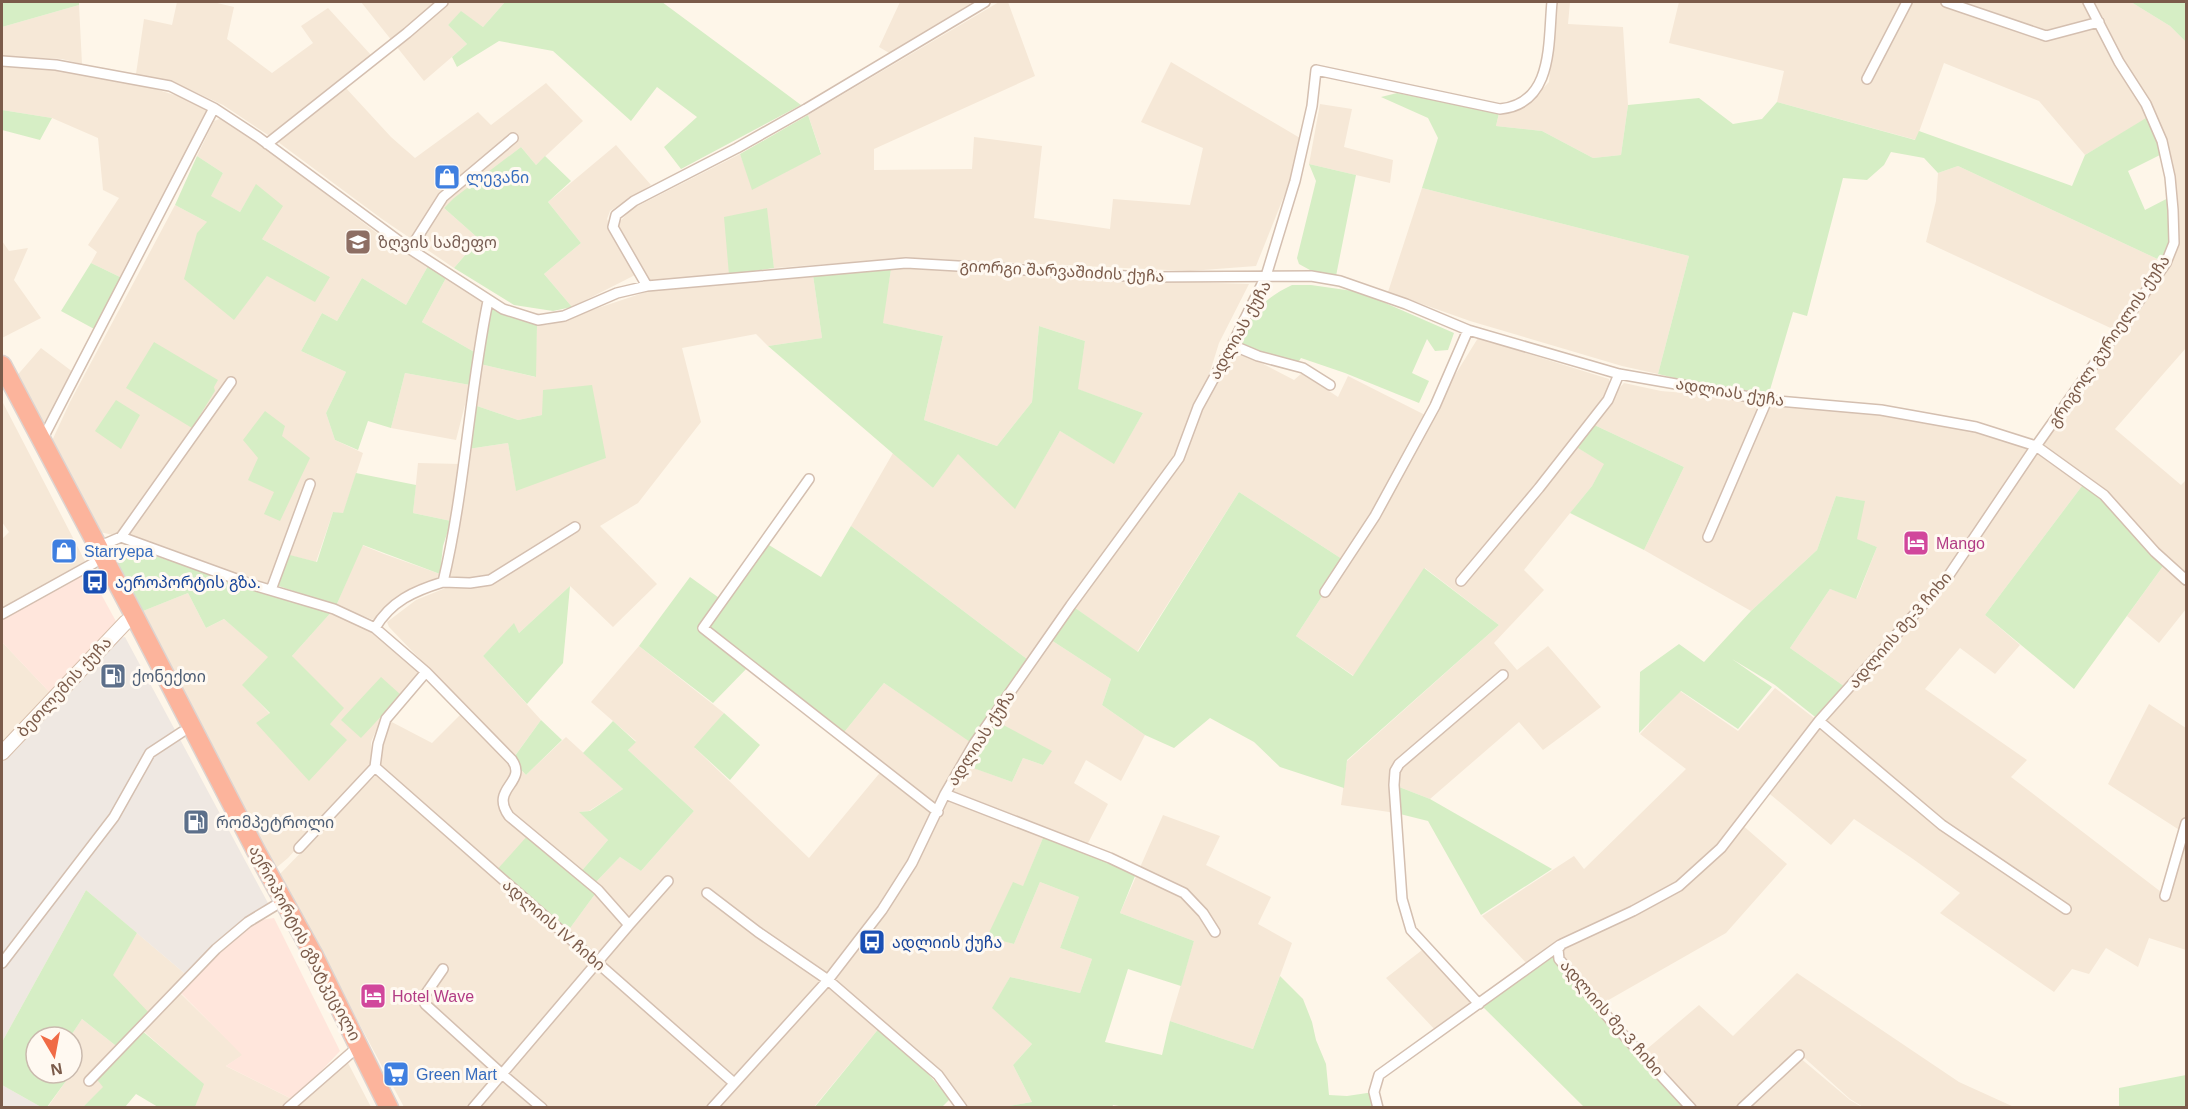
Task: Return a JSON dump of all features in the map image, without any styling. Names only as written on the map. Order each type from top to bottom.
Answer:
[{"type":"highway","name":"აეროპორტის გზატკეცილი","points":[[2,365],[42,440],[126,622],[182,732],[276,905],[378,1107]]},
{"type":"highway","name":"აეროპორტის გზატკეცილი","points":[[2,388],[96,555],[313,954],[389,1107]]},
{"type":"street","points":[[267,144],[443,2]]},
{"type":"street","points":[[647,286],[613,227],[616,215],[634,201],[737,148],[806,109],[985,2]]},
{"type":"street","points":[[1266,276],[1295,181],[1312,106],[1316,70],[1500,109],[1514,108],[1526,99],[1542,81],[1546,67],[1552,2]]},
{"type":"street","points":[[1867,79],[1907,2]]},
{"type":"street","points":[[1946,2],[2046,36],[2099,22]]},
{"type":"street","name":"გრიგოლ გურიელის ქუჩა","points":[[2036,446],[2166,263],[2174,243],[2170,177],[2162,141],[2146,104],[2120,62],[2088,2]]},
{"type":"street","name":"გიორგი შარვაშიძის ქუჩა","points":[[2,61],[56,65],[170,86],[214,108],[410,249],[488,301],[503,309],[538,320],[564,316],[617,293],[647,286],[906,263],[1144,277],[1266,276]]},
{"type":"street","points":[[42,440],[214,108]]},
{"type":"street","points":[[410,249],[443,197],[513,138]]},
{"type":"street","name":"ადლიას ქუჩა","points":[[712,1107],[828,980],[882,910],[912,863],[945,794],[974,744],[1071,605],[1179,458],[1198,406],[1232,345],[1266,276],[1311,276],[1340,281],[1406,304],[1468,330],[1619,374],[1767,400],[1881,410],[1976,427],[2036,446],[2104,495],[2155,552],[2187,580]]},
{"type":"street","points":[[443,582],[451,550],[477,354],[488,301]]},
{"type":"street","points":[[1325,592],[1375,516],[1432,413],[1468,330]]},
{"type":"street","points":[[1232,345],[1258,356],[1303,368],[1330,385]]},
{"type":"street","points":[[1461,581],[1539,488],[1608,400],[1619,374]]},
{"type":"street","points":[[2,614],[121,537],[231,382]]},
{"type":"street","points":[[1708,537],[1767,400]]},
{"type":"street","name":"ადლიის მე-3 ჩიხი","points":[[1691,1107],[1617,1029],[1559,959],[1558,949],[1562,944],[1633,911],[1679,886],[1721,848],[1819,721],[1947,578],[2036,446]]},
{"type":"street","points":[[809,479],[703,628],[938,812]]},
{"type":"street","points":[[271,590],[310,484]]},
{"type":"street","points":[[375,628],[384,612],[400,600],[443,582],[470,583],[490,580],[575,527]]},
{"type":"street","points":[[121,537],[271,590],[334,609],[375,628],[426,672],[517,767],[514,780],[504,793],[502,800],[503,808],[509,816],[598,890],[628,926]]},
{"type":"street","name":"ბეთლემის ქუჩა","points":[[2,753],[126,622]]},
{"type":"street","points":[[299,848],[375,767],[378,744],[386,719],[426,672]]},
{"type":"street","points":[[1479,1004],[1411,930],[1404,914],[1394,784],[1395,771],[1399,764],[1503,675]]},
{"type":"street","points":[[1819,721],[1942,825],[2066,909]]},
{"type":"street","points":[[2,963],[114,817],[150,753],[182,732]]},
{"type":"street","name":"ადლიის IV ჩიხი","points":[[375,767],[734,1083]]},
{"type":"street","points":[[945,794],[1110,858],[1184,892],[1203,913],[1215,932]]},
{"type":"street","points":[[2165,896],[2187,823]]},
{"type":"street","points":[[473,1107],[668,881]]},
{"type":"street","points":[[707,892],[758,932],[828,980],[938,1075],[962,1107]]},
{"type":"street","points":[[89,1081],[216,949],[248,922],[276,905]]},
{"type":"street","points":[[1378,1107],[1374,1092],[1379,1075],[1562,944]]},
{"type":"street","points":[[443,969],[425,995],[425,1004],[542,1107]]},
{"type":"street","points":[[288,1107],[352,1052]]},
{"type":"street","points":[[1742,1107],[1799,1055]]},
{"type":"shaded area","points":[[177,2],[213,2],[234,7],[227,39],[272,73],[313,43],[301,26],[328,8],[371,55],[275,133],[268,135],[223,105],[180,85],[136,74],[144,19],[172,25]]},
{"type":"shaded area","points":[[361,2],[505,2],[483,27],[461,12],[448,25],[467,44],[424,81]]},
{"type":"shaded area","points":[[900,2],[973,2],[891,54],[879,47]]},
{"type":"shaded area","points":[[999,2],[1008,2],[1035,76],[874,149],[874,170],[972,169],[974,137],[1042,146],[1034,218],[1110,229],[1113,199],[1190,205],[1203,148],[1141,122],[1171,62],[1300,138],[1290,181],[1256,266],[1190,271],[908,258],[774,268],[766,208],[729,275],[651,283],[618,224],[630,210],[740,154],[753,189],[821,153],[808,115]]},
{"type":"shaded area","points":[[1556,2],[1570,2],[1568,24],[1623,27],[1628,105],[1621,155],[1593,158],[1542,131],[1496,126],[1499,113],[1510,113],[1526,106],[1549,82]]},
{"type":"shaded area","points":[[1679,2],[2131,2],[2170,26],[2186,42],[2186,348],[2115,429],[2181,485],[2186,480],[2186,609],[2159,643],[2127,616],[2166,562],[2104,495],[2085,482],[1985,615],[2020,645],[1995,674],[1960,648],[1925,689],[2027,760],[2011,777],[2165,895],[2184,833],[2108,784],[2149,704],[2186,728],[2186,950],[2149,938],[2138,967],[2106,948],[2089,974],[2072,969],[2054,992],[1940,913],[1960,893],[1913,859],[1854,819],[1831,845],[1765,790],[1721,847],[1679,885],[1650,901],[1679,887],[1722,848],[1740,823],[1787,864],[1726,933],[1598,1006],[1560,959],[1561,945],[1529,966],[1482,916],[1574,856],[1584,869],[1686,769],[1640,734],[1680,691],[1738,731],[1775,688],[1818,721],[1781,771],[1848,689],[1790,648],[1830,589],[1857,598],[1877,547],[1856,539],[1864,501],[1836,496],[1817,550],[1751,611],[1644,550],[1684,467],[1590,423],[1573,445],[1605,464],[1592,486],[1524,570],[1544,590],[1494,643],[1517,670],[1548,646],[1601,707],[1543,750],[1519,722],[1430,799],[1394,785],[1396,813],[1341,805],[1347,761],[1499,625],[1425,568],[1354,676],[1296,636],[1345,561],[1239,492],[1137,652],[1071,605],[1048,638],[1111,679],[1102,705],[1145,735],[1121,781],[1086,760],[1074,783],[1108,804],[1085,849],[1045,833],[1023,887],[1013,883],[988,936],[1014,944],[1040,882],[1079,897],[1060,948],[1092,959],[1080,993],[1010,977],[993,1008],[1032,1044],[1013,1065],[1032,1102],[1003,1107],[962,1107],[938,1075],[854,1003],[880,1027],[814,1107],[473,1108],[597,963],[565,935],[598,890],[593,885],[620,857],[641,871],[694,811],[628,750],[636,741],[591,702],[639,646],[724,713],[695,748],[809,858],[883,769],[841,736],[884,683],[974,744],[963,764],[1012,782],[1023,758],[1043,765],[1051,751],[991,719],[1031,662],[851,526],[893,453],[933,488],[958,453],[1015,508],[1060,431],[1114,463],[1143,413],[1077,389],[1085,341],[1039,326],[1032,402],[997,446],[924,420],[943,336],[882,323],[891,269],[933,268],[1131,281],[1131,284],[1147,286],[1151,281],[1249,284],[1219,343],[1200,404],[1238,351],[1294,380],[1302,373],[1338,397],[1348,376],[1429,417],[1478,338],[1609,379],[1609,399],[1624,383],[1661,391],[1862,408],[1976,427],[2036,446],[2117,331],[1926,242],[1936,201],[1938,173],[1958,166],[2166,263],[2174,243],[2170,177],[2162,141],[2151,116],[2085,155],[2039,101],[1944,63],[1916,140],[1777,102],[1784,71],[1669,43]]},
{"type":"shaded area","points":[[79,5],[82,64],[62,59],[2,56],[2,27]]},
{"type":"shaded area","points":[[2,64],[63,69],[145,86],[191,100],[209,110],[122,278],[91,263],[97,252],[88,245],[119,198],[103,190],[98,138],[52,118],[2,110]]},
{"type":"shaded area","points":[[546,83],[583,121],[536,165],[521,147],[444,208],[479,239],[454,268],[382,219],[278,142],[345,87],[391,137],[415,158],[478,112],[491,125]]},
{"type":"shaded area","points":[[1320,104],[1352,109],[1344,147],[1393,160],[1390,183],[1309,164]]},
{"type":"shaded area","points":[[225,117],[382,237],[428,266],[406,305],[362,278],[337,321],[322,313],[301,351],[346,372],[326,413],[335,440],[363,453],[343,514],[333,512],[316,562],[284,554],[271,590],[121,537],[100,532],[50,445],[70,402],[175,205],[207,222],[234,319],[267,276],[330,277],[262,239],[256,185],[240,212],[210,196],[223,173],[197,156],[214,121]]},
{"type":"shaded area","points":[[616,145],[651,185],[610,211],[607,219],[637,274],[572,307],[544,274],[581,243],[548,202]]},
{"type":"shaded area","points":[[1422,188],[1689,256],[1658,374],[1622,366],[1470,321],[1388,292]]},
{"type":"shaded area","points":[[2,241],[9,251],[28,248],[14,280],[41,318],[2,338]]},
{"type":"shaded area","points":[[813,275],[822,338],[768,346],[756,334],[682,348],[701,422],[638,503],[600,526],[657,584],[613,627],[570,586],[519,633],[514,624],[483,656],[541,720],[514,757],[389,627],[387,622],[416,600],[448,587],[468,449],[508,443],[516,490],[542,415],[518,420],[474,405],[480,364],[535,377],[537,325],[547,325],[649,291]]},
{"type":"shaded area","points":[[446,278],[484,302],[476,353],[422,322]]},
{"type":"shaded area","points":[[41,348],[73,372],[41,428],[14,379]]},
{"type":"shaded area","points":[[405,373],[470,385],[456,440],[391,428]]},
{"type":"shaded area","points":[[2,401],[85,561],[4,612],[2,608],[2,539],[9,532],[2,522]]},
{"type":"shaded area","points":[[418,463],[460,464],[451,521],[413,513]]},
{"type":"shaded area","points":[[362,545],[440,574],[435,580],[407,590],[374,620],[336,606]]},
{"type":"shaded area","points":[[89,572],[118,625],[54,697],[2,642],[2,615]]},
{"type":"shaded area","points":[[188,593],[206,628],[224,619],[269,657],[243,685],[270,714],[257,723],[346,740],[330,724],[292,656],[333,610],[372,628],[422,674],[381,719],[371,742],[372,764],[288,858],[276,868],[138,613]]},
{"type":"shaded area","points":[[125,637],[268,903],[190,978],[86,890],[2,1042],[2,753],[108,640]]},
{"type":"shaded area","points":[[2,642],[54,697],[2,753]]},
{"type":"shaded area","points":[[464,711],[526,775],[566,737],[623,789],[589,811],[580,812],[608,840],[579,874],[494,873],[375,767],[386,719],[432,743]]},
{"type":"shaded area","points":[[378,773],[592,962],[468,1107],[404,1107],[279,875]]},
{"type":"shaded area","points":[[1163,815],[1220,836],[1206,865],[1271,897],[1258,924],[1292,943],[1253,1049],[1170,1021],[1194,941],[1120,913]]},
{"type":"shaded area","points":[[274,918],[340,1051],[294,1100],[226,1066],[242,1055],[178,990],[248,922]]},
{"type":"shaded area","points":[[137,933],[190,978],[178,991],[243,1055],[226,1066],[294,1100],[348,1063],[371,1107],[195,1107],[203,1084],[140,1028],[112,975]]},
{"type":"shaded area","points":[[1426,947],[1478,1004],[1438,1033],[1386,978]]},
{"type":"shaded area","points":[[1797,973],[1959,1082],[2014,1107],[1863,1107],[1850,1099],[1799,1053],[1799,1057],[1850,1100],[1862,1107],[1692,1107],[1641,1054],[1699,1005],[1733,1036]]},
{"type":"shaded area","points":[[82,1019],[120,1049],[94,1076],[104,1087],[83,1107],[47,1108],[63,1085],[84,1085],[84,1025],[78,1025]]},
{"type":"shaded area","points":[[2,1085],[41,1107],[2,1107]]},
{"type":"green space","points":[[2,2],[79,2],[79,5],[2,27]]},
{"type":"green space","points":[[505,2],[662,2],[801,105],[681,169],[664,147],[697,117],[657,87],[631,121],[553,51],[499,41],[457,67],[452,57],[467,44],[448,25],[461,11],[483,27]]},
{"type":"green space","points":[[2131,2],[2186,2],[2186,42],[2170,26]]},
{"type":"green space","points":[[1397,93],[1499,113],[1496,126],[1542,131],[1593,158],[1621,155],[1628,105],[1699,98],[1733,124],[1762,119],[1777,102],[1915,140],[1919,131],[2072,186],[2085,155],[2151,115],[2164,153],[2128,171],[2145,210],[2172,196],[2174,243],[2166,263],[1958,166],[1938,173],[1924,158],[1891,152],[1884,165],[1867,180],[1843,178],[1807,316],[1793,312],[1767,400],[1658,374],[1689,256],[1422,188],[1438,138],[1428,118],[1381,97]]},
{"type":"green space","points":[[2,110],[52,118],[40,140],[2,130]]},
{"type":"green space","points":[[808,115],[821,154],[752,190],[740,154]]},
{"type":"green space","points":[[521,147],[536,165],[545,156],[571,181],[548,202],[581,243],[544,274],[572,307],[553,311],[514,305],[454,268],[479,239],[444,208]]},
{"type":"green space","points":[[197,156],[223,173],[211,196],[240,212],[256,184],[283,206],[262,239],[330,277],[315,302],[267,276],[234,320],[184,279],[197,233],[207,222],[175,205]]},
{"type":"green space","points":[[1309,164],[1356,175],[1336,276],[1319,275],[1299,264],[1297,258],[1316,181]]},
{"type":"green space","points":[[767,208],[774,268],[729,275],[724,217]]},
{"type":"green space","points":[[91,263],[122,278],[96,330],[61,311]]},
{"type":"green space","points":[[428,266],[446,278],[422,322],[476,353],[470,385],[405,373],[391,428],[368,421],[358,450],[335,440],[326,413],[346,372],[301,351],[322,313],[337,321],[362,278],[406,305]]},
{"type":"green space","points":[[891,269],[883,323],[943,336],[924,420],[997,446],[1032,402],[1039,326],[1085,341],[1078,389],[1143,413],[1114,464],[1060,431],[1015,509],[958,454],[933,488],[768,346],[822,338],[813,275]]},
{"type":"green space","points":[[1292,285],[1311,285],[1360,292],[1454,333],[1448,350],[1435,351],[1427,339],[1412,373],[1429,381],[1419,403],[1301,358],[1297,364],[1241,343],[1248,324],[1259,308],[1274,295]]},
{"type":"green space","points":[[495,308],[537,325],[536,377],[480,364],[488,312]]},
{"type":"green space","points":[[154,342],[218,380],[214,387],[215,391],[192,428],[126,388]]},
{"type":"green space","points":[[592,385],[606,458],[516,491],[508,443],[468,449],[474,405],[518,420],[542,415],[543,390]]},
{"type":"green space","points":[[116,400],[140,415],[121,449],[95,431]]},
{"type":"green space","points":[[265,411],[285,426],[282,436],[310,458],[280,521],[264,514],[274,492],[248,480],[258,458],[243,440]]},
{"type":"green space","points":[[1590,423],[1684,467],[1644,550],[1570,513],[1592,486],[1604,464],[1573,445]]},
{"type":"green space","points":[[356,473],[416,485],[413,513],[451,521],[443,546],[440,574],[363,545],[336,606],[276,585],[286,554],[317,562],[333,512],[343,513]]},
{"type":"green space","points":[[2085,482],[2166,562],[2074,689],[1985,615]]},
{"type":"green space","points":[[1239,492],[1345,561],[1296,636],[1353,676],[1424,568],[1499,625],[1347,760],[1344,788],[1280,767],[1254,742],[1210,718],[1174,748],[1145,735],[1102,705],[1111,679],[1048,638],[1071,605],[1138,652]]},
{"type":"green space","points":[[1836,496],[1865,501],[1857,539],[1877,547],[1856,599],[1830,589],[1790,648],[1848,689],[1819,720],[1775,685],[1732,659],[1772,687],[1738,729],[1681,691],[1639,733],[1640,672],[1679,644],[1704,662],[1751,611],[1817,550]]},
{"type":"green space","points":[[851,526],[1031,662],[992,719],[1052,751],[1043,765],[1023,758],[1012,782],[962,764],[973,744],[884,683],[841,736],[750,665],[713,703],[639,646],[690,577],[722,600],[764,542],[821,577]]},
{"type":"green space","points":[[127,546],[167,560],[172,555],[334,609],[292,656],[344,708],[330,724],[347,740],[309,781],[256,723],[270,713],[242,685],[268,657],[224,619],[206,628],[188,593],[138,613],[109,553]]},
{"type":"green space","points":[[570,586],[563,663],[527,704],[483,656],[514,623],[519,633]]},
{"type":"green space","points":[[381,677],[401,695],[361,738],[341,720]]},
{"type":"green space","points":[[724,713],[760,745],[730,780],[694,747]]},
{"type":"green space","points":[[541,720],[562,740],[526,775],[512,760]]},
{"type":"green space","points":[[613,721],[636,742],[628,750],[694,811],[641,871],[620,857],[593,885],[598,890],[565,935],[494,873],[529,834],[579,874],[608,840],[579,812],[590,811],[623,789],[583,753]]},
{"type":"green space","points":[[1394,785],[1430,799],[1552,869],[1481,915],[1428,821],[1396,813]]},
{"type":"green space","points":[[1045,833],[1137,871],[1120,913],[1194,941],[1181,986],[1128,969],[1105,1042],[1162,1055],[1170,1021],[1253,1049],[1280,976],[1303,999],[1326,1064],[1329,1095],[1347,1096],[1374,1092],[1378,1107],[1131,1108],[1113,1105],[1112,1108],[1003,1107],[1032,1102],[1013,1065],[1032,1044],[992,1008],[1010,977],[1080,993],[1092,959],[1060,948],[1079,897],[1040,882],[1014,944],[987,937],[1013,882],[1023,886]]},
{"type":"green space","points":[[86,890],[137,933],[113,975],[152,1016],[140,1029],[204,1084],[195,1107],[158,1107],[136,1094],[125,1107],[83,1107],[103,1087],[94,1076],[120,1049],[82,1019],[78,1025],[24,1025],[24,1085],[63,1085],[47,1107],[41,1107],[2,1085],[2,1042]]},
{"type":"green space","points":[[1564,945],[1560,960],[1690,1107],[1584,1107],[1481,1005]]},
{"type":"green space","points":[[880,1027],[924,1069],[950,1099],[942,1107],[814,1108]]},
{"type":"green space","points":[[2186,1075],[2186,1107],[2119,1107],[2119,1088]]},
{"type":"place","name":"ლევანი","points":[[447,177]]},
{"type":"place","name":"ზღვის სამეფო","points":[[358,242]]},
{"type":"place","name":"Mango","points":[[1916,543]]},
{"type":"place","name":"Starryepa","points":[[64,551]]},
{"type":"place","name":"აეროპორტის გზა.","points":[[95,582]]},
{"type":"place","name":"ქონექთი","points":[[113,676]]},
{"type":"place","name":"რომპეტროლი","points":[[196,822]]},
{"type":"place","name":"ადლიის ქუჩა","points":[[872,942]]},
{"type":"place","name":"Hotel Wave","points":[[373,996]]},
{"type":"place","name":"Green Mart","points":[[396,1074]]}]
